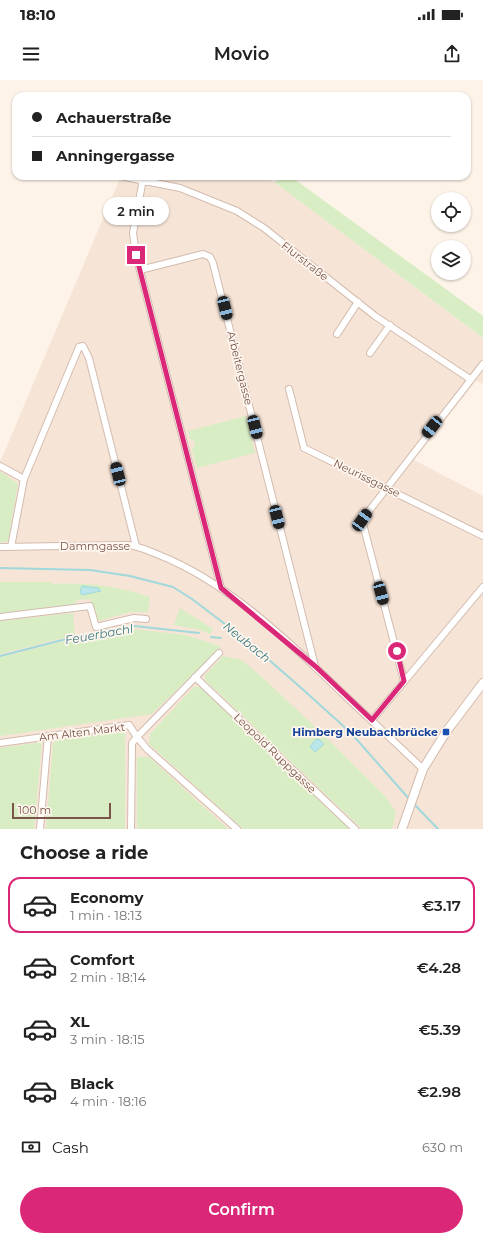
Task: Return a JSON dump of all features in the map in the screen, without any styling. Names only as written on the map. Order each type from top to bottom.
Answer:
[{"type":"street","points":[[143,180],[133,234],[140,270],[221,588]]},
{"type":"street","name":"Flurstraße","points":[[147,180],[180,188],[237,211],[264,228],[358,302],[470,379]]},
{"type":"street","name":"Arbeitergasse","points":[[140,270],[202,254],[210,256],[315,666]]},
{"type":"street","points":[[337,334],[358,302]]},
{"type":"street","points":[[370,353],[390,325]]},
{"type":"street","points":[[11,547],[24,479],[79,347],[83,346],[89,358],[136,546]]},
{"type":"street","points":[[404,681],[362,520],[386,487],[483,364]]},
{"type":"street","name":"Neurissgasse","points":[[289,390],[304,448],[483,536]]},
{"type":"street","points":[[0,466],[24,479]]},
{"type":"street","name":"Dammgasse","points":[[0,547],[136,546],[174,561],[221,588],[315,666],[423,769]]},
{"type":"street","points":[[372,720],[483,587]]},
{"type":"street","points":[[0,617],[90,606],[96,628],[134,618],[146,619]]},
{"type":"street","name":"Am Alten Markt","points":[[0,742],[129,725],[137,737],[220,653]]},
{"type":"street","name":"Leopold Ruppgasse","points":[[195,677],[355,829]]},
{"type":"street","points":[[402,829],[407,811],[423,769],[446,732],[483,683]]},
{"type":"street","points":[[40,829],[48,736]]},
{"type":"street","points":[[131,829],[132,743],[137,737],[147,749],[237,829]]},
{"type":"shaded area","points":[[119,180],[270,180],[483,338],[483,384],[476,381],[414,460],[483,496],[483,829],[0,829],[1,460]]},
{"type":"green space","points":[[279,180],[296,180],[431,278],[431,280],[433,280],[483,316],[483,338],[274,182]]},
{"type":"green space","points":[[246,416],[255,453],[197,468],[192,449],[195,446],[194,441],[190,439],[188,431]]},
{"type":"green space","points":[[0,471],[18,484],[8,541],[0,543]]},
{"type":"green space","points":[[0,582],[90,584],[126,590],[150,597],[148,612],[130,612],[99,621],[90,599],[78,600],[74,604],[0,614]]},
{"type":"green space","points":[[180,608],[213,629],[210,634],[200,630],[174,625]]},
{"type":"green space","points":[[73,613],[75,635],[0,654],[0,621]]},
{"type":"green space","points":[[134,629],[185,635],[220,646],[220,648],[152,714],[0,736],[0,657],[84,636]]},
{"type":"green space","points":[[223,656],[242,660],[263,678],[328,739],[385,796],[396,812],[392,829],[362,829],[205,680],[205,675]]},
{"type":"green space","points":[[194,687],[200,687],[351,829],[243,829],[149,744],[150,734]]},
{"type":"green space","points":[[122,731],[125,733],[125,829],[46,829],[53,743],[56,740]]},
{"type":"green space","points":[[42,742],[34,829],[0,829],[0,748]]},
{"type":"green space","points":[[137,757],[149,757],[228,829],[137,829]]},
{"type":"water","points":[[82,586],[98,588],[101,591],[82,595],[80,592]]},
{"type":"water","points":[[316,739],[320,740],[324,744],[315,752],[310,747]]},
{"type":"waterway","name":"Neubach","points":[[0,568],[90,570],[130,576],[173,587],[192,599],[246,640],[299,686],[351,733],[410,800]]},
{"type":"waterway","name":"Feuerbachl","points":[[0,656],[78,636],[134,626],[199,633]]},
{"type":"waterway","name":"Neubach","points":[[231,634],[237,633]]},
{"type":"waterway","points":[[211,637],[221,638]]},
{"type":"waterway","name":"Neubach","points":[[413,803],[438,829]]},
{"type":"place","name":"Himberg Neubachbrücke","points":[[446,732]]},
{"type":"route","points":[[136,255],[221,588],[315,666],[372,720],[404,681],[397,651]]}]
